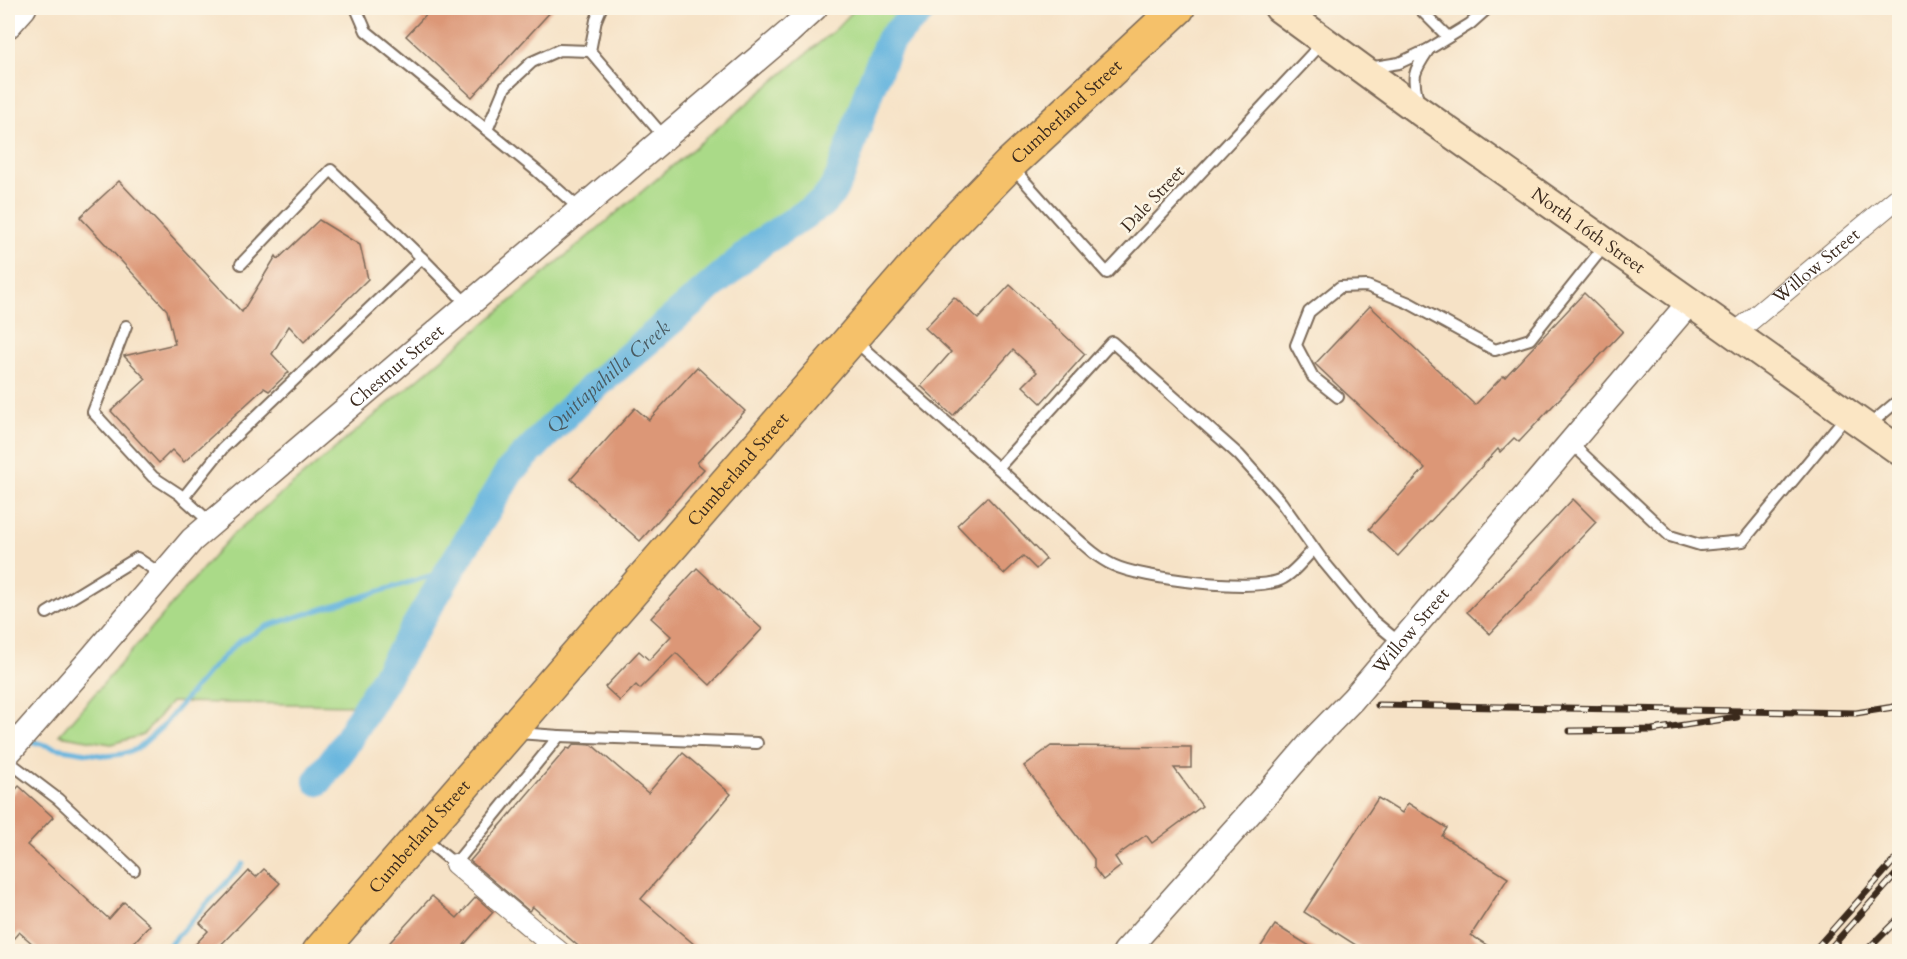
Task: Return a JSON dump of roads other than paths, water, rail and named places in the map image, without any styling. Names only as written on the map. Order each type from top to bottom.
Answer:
[{"type":"highway","name":"Cumberland Street","points":[[319,951],[943,232],[1010,164],[1178,8]]},
{"type":"main road","name":"North 16th Street","points":[[1280,8],[1422,113],[1899,452]]},
{"type":"street","points":[[8,26],[24,8]]},
{"type":"street","name":"Chestnut Street","points":[[9,754],[192,540],[469,306],[789,32],[814,8]]},
{"type":"street","name":"Willow Street","points":[[1733,335],[1899,196]]},
{"type":"street","name":"Willow Street","points":[[1125,951],[1314,739],[1353,699],[1689,303]]},
{"type":"street","points":[[455,864],[560,951]]},
{"type":"lane","points":[[356,8],[366,31],[581,210]]},
{"type":"lane","points":[[590,51],[596,20],[601,8]]},
{"type":"lane","points":[[1419,8],[1448,37]]},
{"type":"lane","points":[[1361,68],[1399,63],[1429,49],[1470,24],[1488,8]]},
{"type":"lane","name":"Dale Street","points":[[1010,164],[1107,273],[1324,41]]},
{"type":"lane","points":[[1422,113],[1413,82],[1414,74],[1429,49]]},
{"type":"lane","points":[[487,130],[505,87],[532,62],[559,50],[590,51],[665,138]]},
{"type":"lane","points":[[241,264],[331,170],[469,306]]},
{"type":"lane","points":[[1338,397],[1313,377],[1296,345],[1309,312],[1340,287],[1367,286],[1409,303],[1495,351],[1530,339],[1606,243]]},
{"type":"lane","points":[[183,498],[223,448],[422,258]]},
{"type":"lane","points":[[126,326],[93,412],[153,477],[183,498],[212,524]]},
{"type":"lane","points":[[851,338],[1092,552],[1113,565],[1134,574],[1202,582],[1261,585],[1281,579],[1290,573],[1314,549]]},
{"type":"lane","points":[[998,468],[1112,342],[1239,454],[1281,502],[1314,549],[1371,620],[1400,643]]},
{"type":"lane","points":[[1570,442],[1670,536],[1700,545],[1743,542],[1857,422],[1899,399]]},
{"type":"lane","points":[[47,613],[137,558],[162,575]]},
{"type":"lane","points":[[510,732],[559,736],[757,743]]},
{"type":"lane","points":[[419,835],[455,864],[559,736]]},
{"type":"lane","points":[[9,754],[134,870]]},
{"type":"waterway","name":"Quittapahilla Creek","points":[[318,781],[342,749],[510,471],[581,398],[762,242],[821,204],[831,193],[840,177],[870,88],[890,40],[923,8]]},
{"type":"waterway","points":[[27,740],[56,748],[106,756],[137,749],[162,727],[210,670],[238,642],[267,626],[449,570]]},
{"type":"waterway","name":"Quittapahilla Creek","points":[[163,952],[243,864]]},
{"type":"railway","points":[[1378,705],[1856,713],[1900,706]]},
{"type":"railway","points":[[1570,731],[1652,730],[1737,717]]},
{"type":"railway","points":[[1813,952],[1900,854]]},
{"type":"railway","points":[[1827,952],[1900,870]]},
{"type":"railway","points":[[1865,952],[1900,917]]}]
